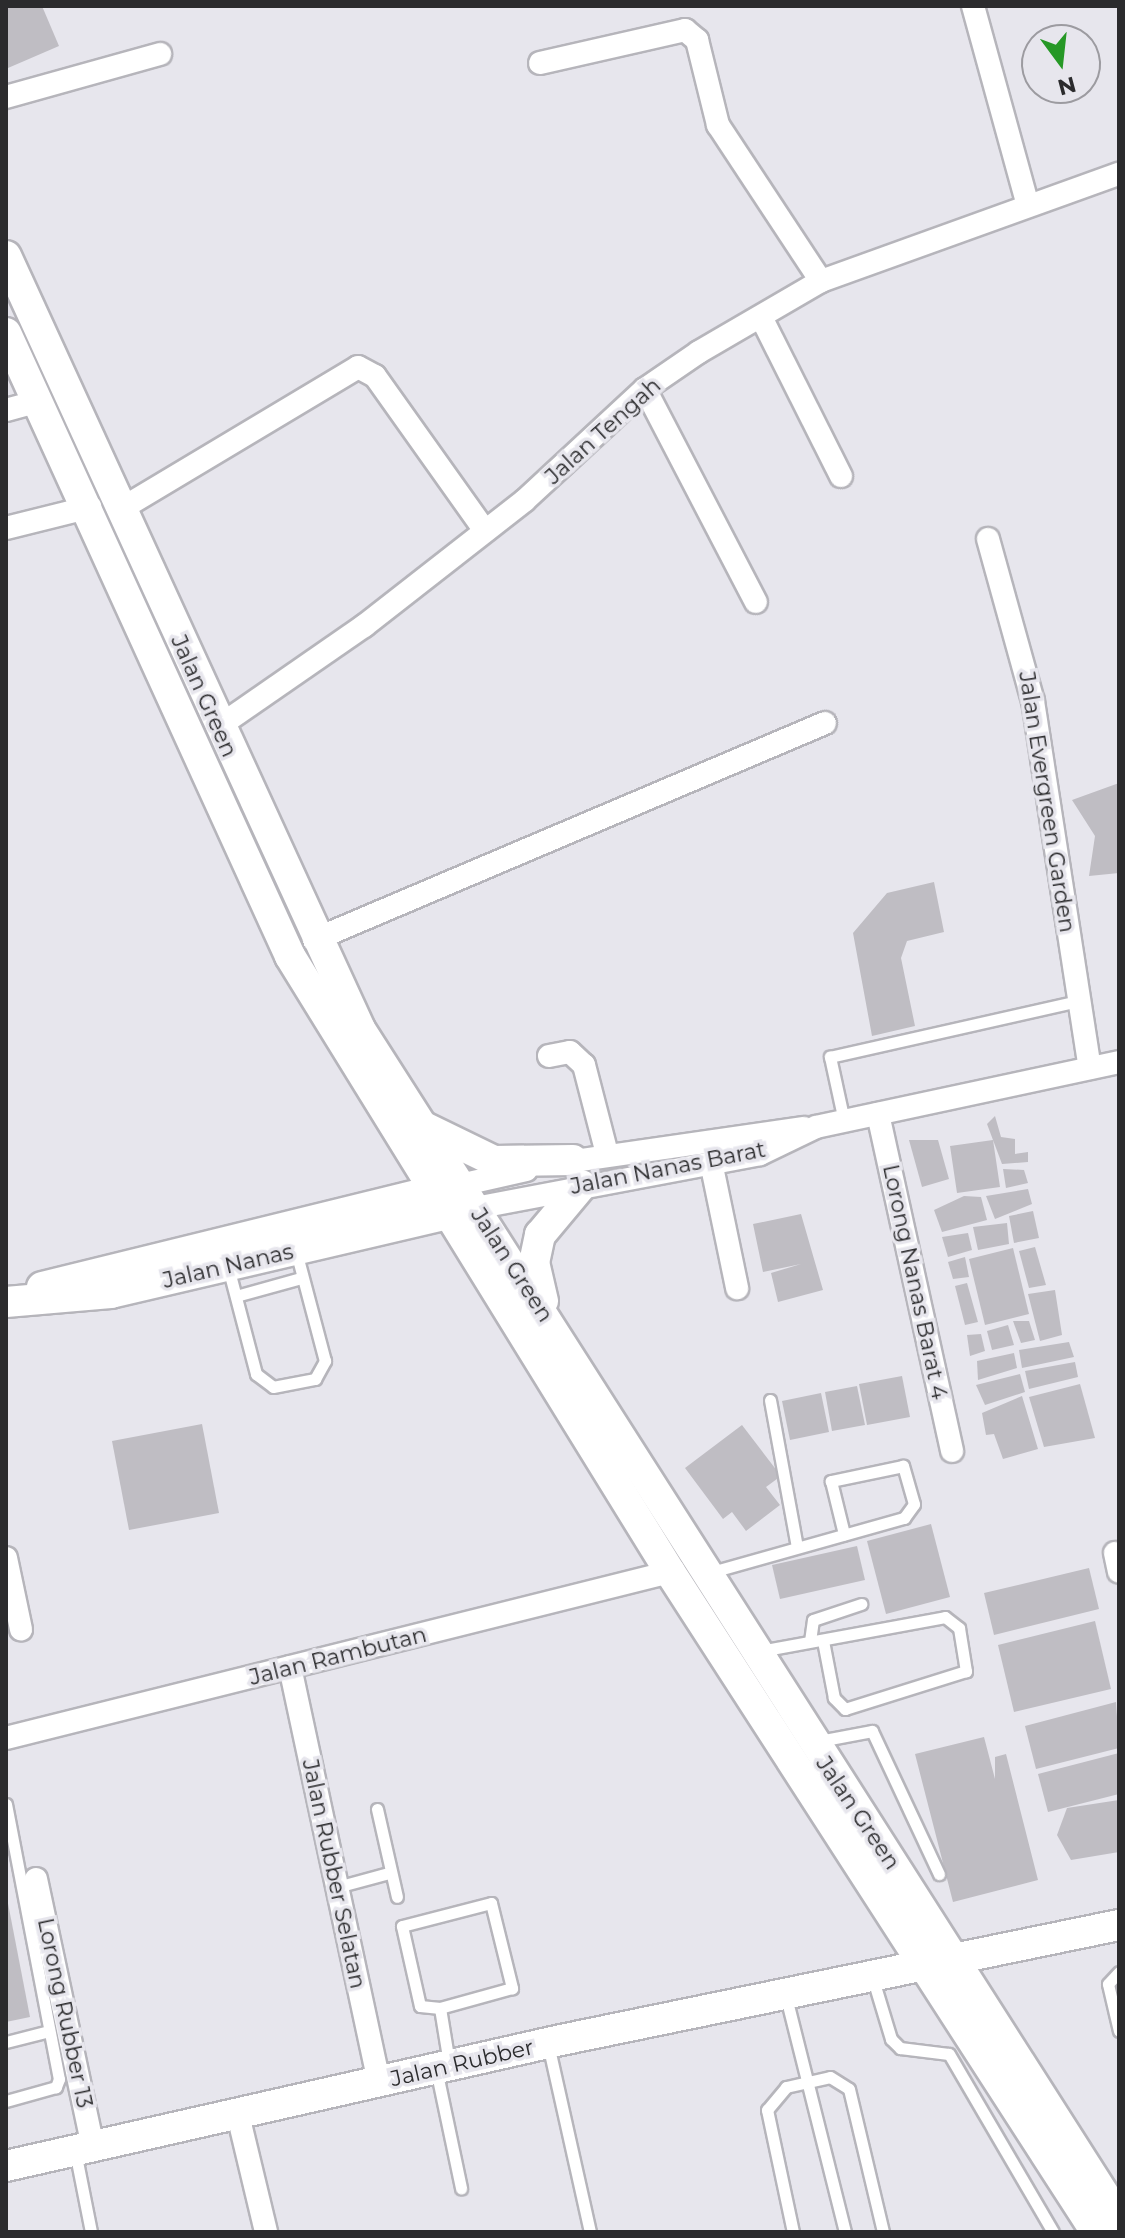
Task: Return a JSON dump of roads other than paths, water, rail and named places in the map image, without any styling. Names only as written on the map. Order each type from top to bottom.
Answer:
[{"type":"main road","name":"Jalan Green","points":[[6,256],[314,940],[420,1125],[454,1199],[546,1316],[811,1744],[955,1956],[1119,2218]]},
{"type":"main road","name":"Jalan Green","points":[[6,333],[90,507],[290,956],[454,1199],[670,1572],[920,1964],[1096,2232]]},
{"type":"main road","points":[[420,1125],[494,1161],[578,1172],[540,1235],[534,1263],[546,1316]]},
{"type":"main road","name":"Jalan Nanas","points":[[6,1300],[111,1293],[228,1266],[299,1264],[454,1199]]},
{"type":"main road","name":"Jalan Nanas","points":[[6,1300],[105,1267],[454,1199]]},
{"type":"main road","name":"Jalan Rubber","points":[[6,2166],[548,2043],[955,1956],[1119,1925]]},
{"type":"street","points":[[973,6],[1027,202]]},
{"type":"street","points":[[540,63],[685,30],[697,40],[718,125],[821,281]]},
{"type":"street","points":[[6,97],[160,54]]},
{"type":"street","name":"Jalan Tengah","points":[[218,727],[485,531],[645,389],[761,317],[821,281],[1027,202],[1119,174]]},
{"type":"street","points":[[761,317],[841,476]]},
{"type":"street","points":[[121,509],[358,367],[375,376],[485,531]]},
{"type":"street","points":[[645,389],[756,602]]},
{"type":"street","points":[[6,410],[39,401]]},
{"type":"street","points":[[6,528],[90,507]]},
{"type":"street","name":"Jalan Evergreen Garden","points":[[988,539],[1033,701],[1090,1068]]},
{"type":"street","points":[[314,940],[825,723]]},
{"type":"street","points":[[549,1056],[570,1052],[584,1065],[607,1154]]},
{"type":"street","name":"Jalan Nanas Barat","points":[[578,1172],[711,1162],[760,1154],[816,1127],[1119,1062]]},
{"type":"street","name":"Lorong Nanas Barat 4","points":[[878,1114],[952,1451]]},
{"type":"street","points":[[454,1199],[578,1172],[607,1154],[816,1127]]},
{"type":"street","points":[[711,1162],[737,1288]]},
{"type":"street","points":[[6,1558],[21,1629]]},
{"type":"street","name":"Jalan Rambutan","points":[[6,1738],[670,1572]]},
{"type":"street","name":"Jalan Rubber Selatan","points":[[290,1667],[379,2082]]},
{"type":"street","name":"Lorong Rubber 13","points":[[36,1879],[84,2149]]},
{"type":"street","points":[[238,2115],[266,2232]]},
{"type":"lane","points":[[844,1121],[830,1057],[1079,1001]]},
{"type":"lane","points":[[228,1266],[256,1374],[273,1387],[315,1379],[325,1361],[299,1264],[236,1296]]},
{"type":"lane","points":[[770,1400],[797,1547]]},
{"type":"lane","points":[[704,1574],[844,1534],[912,1513],[903,1466],[831,1481],[844,1534]]},
{"type":"lane","points":[[755,1653],[817,1641],[954,1618],[966,1671],[845,1709],[834,1698],[817,1641],[813,1620],[861,1604]]},
{"type":"lane","points":[[811,1744],[872,1731],[939,1874]]},
{"type":"lane","points":[[6,1804],[10,1849],[49,2031],[56,2087],[6,2101]]},
{"type":"lane","points":[[377,1809],[389,1873],[397,1897]]},
{"type":"lane","points":[[337,1887],[389,1873]]},
{"type":"lane","points":[[491,1903],[512,1988],[440,2008],[420,2006],[402,1926],[491,1903]]},
{"type":"lane","points":[[1119,1972],[1108,1984],[1119,2031]]},
{"type":"lane","points":[[872,1975],[891,2039],[900,2048],[949,2054],[1053,2232]]},
{"type":"lane","points":[[785,1993],[845,2232]]},
{"type":"lane","points":[[440,2008],[442,2067],[461,2188]]},
{"type":"lane","points":[[6,2042],[49,2031]]},
{"type":"lane","points":[[548,2043],[590,2232]]},
{"type":"lane","points":[[793,2232],[767,2110],[786,2087],[807,2079],[830,2077],[849,2089],[883,2232]]},
{"type":"lane","points":[[84,2149],[91,2232]]}]
